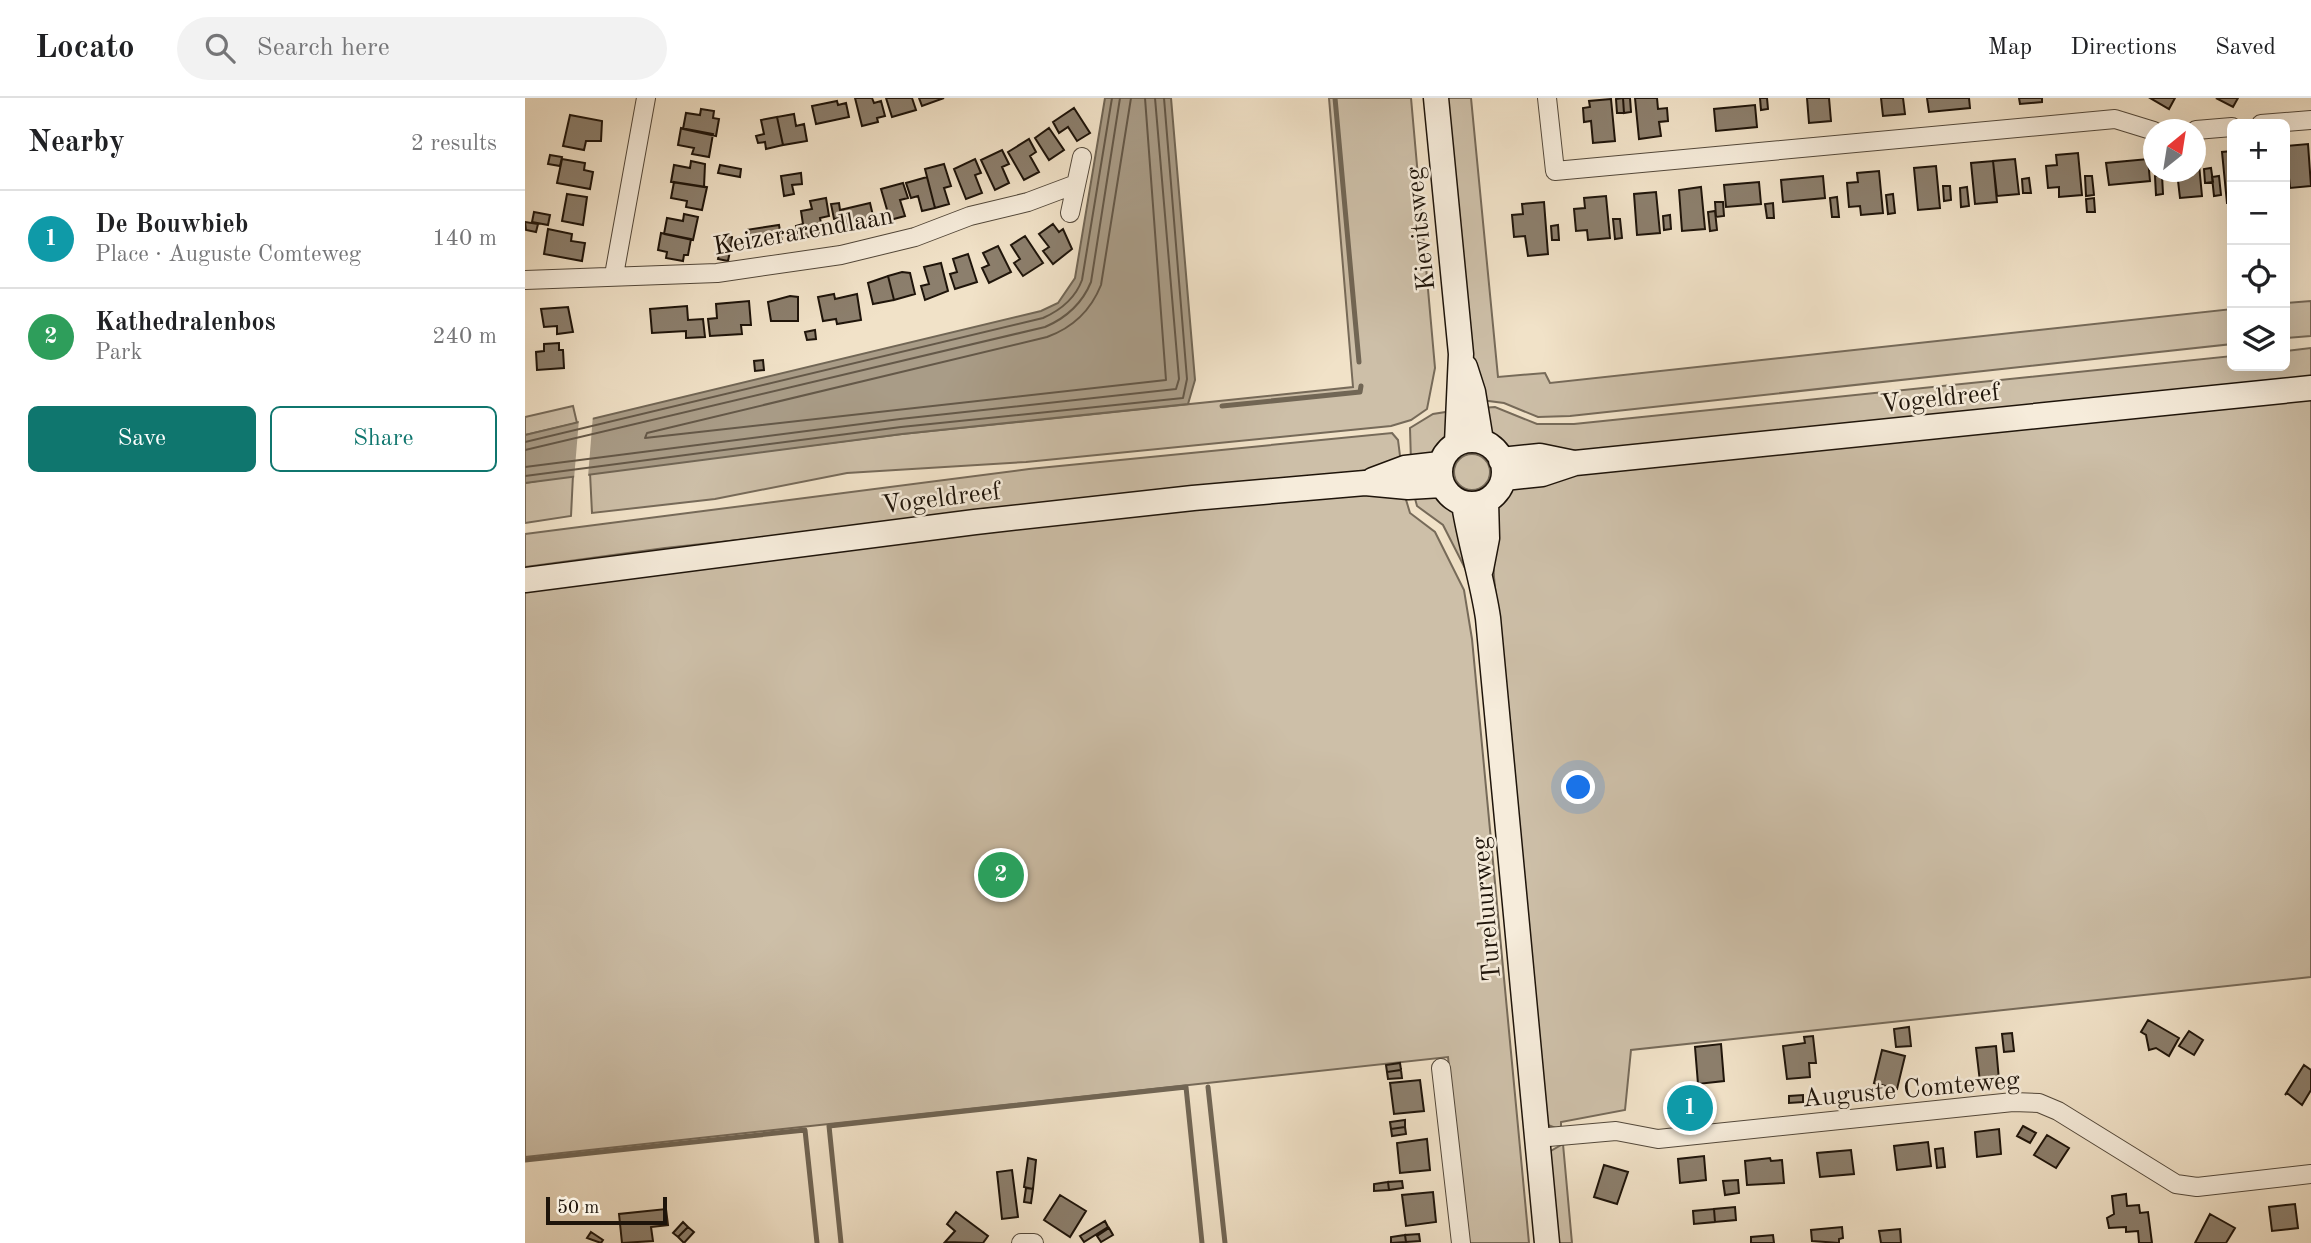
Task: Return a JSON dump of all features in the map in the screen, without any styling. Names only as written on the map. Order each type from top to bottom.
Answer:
[{"type":"main road","name":"Kievitsweg","points":[[1436,98],[1461,354],[1473,392],[1469,442]]},
{"type":"main road","name":"Vogeldreef","points":[[1502,469],[1542,474],[1574,463],[2311,388]]},
{"type":"main road","points":[[1469,442],[1497,452],[1502,469],[1500,488],[1475,503],[1455,500],[1441,475],[1450,448],[1469,442]]},
{"type":"main road","name":"Vogeldreef","points":[[525,580],[988,520],[1365,483],[1408,487],[1441,475]]},
{"type":"main road","name":"Tureluurweg","points":[[1475,503],[1487,538],[1481,570],[1488,618],[1547,1243]]},
{"type":"street","points":[[614,275],[646,98]]},
{"type":"street","points":[[1547,98],[1555,171],[2115,120],[2143,128]]},
{"type":"street","points":[[2290,122],[2311,120]]},
{"type":"street","points":[[2206,129],[2227,127]]},
{"type":"street","points":[[1070,213],[1082,157]]},
{"type":"street","name":"Keizerarendlaan","points":[[525,280],[717,273],[841,255],[915,237],[970,216],[1028,202],[1076,184]]},
{"type":"street","points":[[1441,1068],[1461,1243]]},
{"type":"street","name":"Auguste Comteweg","points":[[1537,1138],[1616,1131],[1658,1139],[2013,1102],[2039,1103],[2058,1111],[2175,1184],[2197,1187],[2311,1174]]},
{"type":"street","points":[[1021,1243],[1034,1243]]},
{"type":"shaded area","points":[[1329,98],[1411,98],[1435,368],[1427,409],[1411,420],[1391,426],[1026,462],[847,473],[715,499],[592,513],[590,473],[902,434],[1353,387]]},
{"type":"shaded area","points":[[1442,98],[1471,98],[1498,377],[1545,373],[1550,383],[2227,310],[2227,345],[1570,416],[1538,417],[1504,403],[1481,400],[1471,353]]},
{"type":"shaded area","points":[[2311,301],[2311,336],[2290,338],[2290,303]]},
{"type":"shaded area","points":[[2311,348],[2311,380],[1589,451],[1507,449],[1488,432],[1482,408],[1495,407],[1537,424],[1574,424],[2227,357],[2227,371],[2290,371],[2290,350]]},
{"type":"shaded area","points":[[2311,398],[2311,977],[1631,1050],[1625,1110],[1561,1122],[1561,1130],[1548,1125],[1494,577],[1491,516],[1494,505],[1511,487],[1631,465]]},
{"type":"shaded area","points":[[573,406],[577,423],[525,435],[525,417]]},
{"type":"shaded area","points":[[1452,411],[1446,439],[1442,445],[1431,454],[1411,462],[1410,428],[1433,414]]},
{"type":"shaded area","points":[[1392,433],[1398,440],[1401,464],[1345,474],[665,548],[525,567],[525,534],[1029,469]]},
{"type":"shaded area","points":[[1472,454],[1485,459],[1490,472],[1485,485],[1472,490],[1459,485],[1454,472],[1459,459]]},
{"type":"shaded area","points":[[573,475],[571,516],[525,523],[525,483]]},
{"type":"shaded area","points":[[1413,491],[1441,496],[1454,507],[1469,576],[1443,525],[1417,506]]},
{"type":"shaded area","points":[[1404,493],[1410,513],[1435,532],[1464,590],[1472,639],[1529,1243],[1468,1243],[1448,1057],[525,1157],[525,587],[1227,503]]},
{"type":"shaded area","points":[[1563,1144],[1572,1243],[1558,1243],[1549,1152]]},
{"type":"water","points":[[1105,98],[1171,98],[1195,380],[1188,404],[902,434],[525,483],[525,435],[1041,311],[1058,303],[1075,278]]},
{"type":"pier","points":[[593,415],[588,477],[574,479],[579,419]]},
{"type":"building","points":[[855,98],[872,98],[874,103],[881,101],[885,116],[877,118],[878,122],[862,126]]},
{"type":"building","points":[[886,98],[912,98],[916,110],[892,117]]},
{"type":"building","points":[[919,98],[944,98],[922,106]]},
{"type":"building","points":[[1623,98],[1624,113],[1617,113],[1616,99]]},
{"type":"building","points":[[1623,98],[1630,98],[1631,112],[1624,113]]},
{"type":"building","points":[[1635,98],[1657,98],[1658,109],[1667,108],[1668,121],[1659,122],[1661,136],[1639,139]]},
{"type":"building","points":[[1760,98],[1767,98],[1768,109],[1761,110]]},
{"type":"building","points":[[1807,98],[1829,98],[1831,121],[1809,123]]},
{"type":"building","points":[[1881,98],[1903,98],[1905,114],[1883,116]]},
{"type":"building","points":[[1927,98],[1969,98],[1970,108],[1929,112]]},
{"type":"building","points":[[2019,98],[2042,98],[2042,102],[2020,104]]},
{"type":"building","points":[[2150,98],[2175,98],[2169,109]]},
{"type":"building","points":[[2216,98],[2238,98],[2233,107]]},
{"type":"building","points":[[1611,99],[1615,141],[1593,143],[1591,121],[1584,122],[1583,108],[1590,107],[1589,101]]},
{"type":"building","points":[[837,101],[838,105],[846,103],[849,117],[816,124],[812,106]]},
{"type":"building","points":[[1755,105],[1757,127],[1716,131],[1714,109]]},
{"type":"building","points":[[1074,108],[1090,133],[1077,141],[1068,127],[1059,133],[1053,122]]},
{"type":"building","points":[[701,109],[714,111],[713,118],[719,119],[716,136],[683,129],[686,113],[700,115]]},
{"type":"building","points":[[794,114],[796,126],[804,124],[807,141],[783,145],[777,117]]},
{"type":"building","points":[[570,115],[602,121],[601,141],[586,141],[584,150],[563,146]]},
{"type":"building","points":[[777,117],[783,145],[766,149],[765,142],[758,143],[756,136],[764,134],[761,120]]},
{"type":"building","points":[[681,128],[713,134],[709,157],[692,154],[694,148],[678,145]]},
{"type":"building","points":[[1049,128],[1064,150],[1049,160],[1035,138]]},
{"type":"building","points":[[1029,139],[1036,152],[1030,156],[1039,172],[1024,180],[1008,152]]},
{"type":"building","points":[[2308,144],[2311,186],[2290,188],[2290,146]]},
{"type":"building","points":[[1002,150],[1009,164],[1002,167],[1009,183],[995,190],[981,160]]},
{"type":"building","points":[[2222,152],[2227,152],[2227,203]]},
{"type":"building","points":[[2078,153],[2082,195],[2059,197],[2059,187],[2048,188],[2046,166],[2057,165],[2056,155]]},
{"type":"building","points":[[550,155],[562,157],[560,166],[548,164]]},
{"type":"building","points":[[562,159],[585,163],[584,170],[593,172],[590,189],[557,183]]},
{"type":"building","points":[[975,159],[981,173],[975,175],[982,193],[966,199],[954,169]]},
{"type":"building","points":[[2015,159],[2019,194],[1997,196],[1993,161]]},
{"type":"building","points":[[2143,159],[2143,182],[2109,185],[2106,163]]},
{"type":"building","points":[[691,161],[705,164],[704,187],[671,182],[674,165],[690,168]]},
{"type":"building","points":[[1993,161],[1997,202],[1975,204],[1971,163]]},
{"type":"building","points":[[944,164],[951,186],[944,188],[949,204],[935,208],[925,169]]},
{"type":"building","points":[[720,165],[741,169],[740,177],[718,173]]},
{"type":"building","points":[[1936,166],[1940,208],[1918,210],[1914,168]]},
{"type":"building","points":[[2211,168],[2213,182],[2205,183],[2206,169]]},
{"type":"building","points":[[1879,171],[1883,213],[1861,215],[1860,206],[1849,207],[1847,183],[1858,182],[1857,173]]},
{"type":"building","points":[[801,173],[802,184],[792,185],[794,194],[784,196],[781,176]]},
{"type":"building","points":[[1823,176],[1825,198],[1783,202],[1781,180]]},
{"type":"building","points":[[2085,176],[2092,176],[2094,195],[2086,196]]},
{"type":"building","points":[[2219,176],[2221,195],[2214,196],[2212,177]]},
{"type":"building","points":[[927,177],[935,208],[922,211],[918,196],[911,198],[906,183]]},
{"type":"building","points":[[2029,178],[2031,193],[2023,193],[2022,179]]},
{"type":"building","points":[[674,182],[707,187],[702,210],[686,207],[687,201],[671,198]]},
{"type":"building","points":[[1759,182],[1761,204],[1726,207],[1724,185]]},
{"type":"building","points":[[2155,182],[2162,182],[2163,194],[2156,195]]},
{"type":"building","points":[[2178,182],[2201,182],[2202,196],[2180,198]]},
{"type":"building","points":[[903,183],[908,198],[900,200],[905,216],[890,220],[881,189]]},
{"type":"building","points":[[1943,186],[1950,186],[1951,200],[1944,201]]},
{"type":"building","points":[[1701,187],[1705,229],[1682,231],[1679,190]]},
{"type":"building","points":[[1967,187],[1969,206],[1961,207],[1960,188]]},
{"type":"building","points":[[1656,192],[1660,233],[1637,235],[1634,194]]},
{"type":"building","points":[[567,194],[587,197],[583,225],[562,221]]},
{"type":"building","points":[[1893,194],[1895,213],[1888,214],[1886,195]]},
{"type":"building","points":[[1606,196],[1610,238],[1588,240],[1587,230],[1576,231],[1574,209],[1585,208],[1584,198]]},
{"type":"building","points":[[1837,197],[1839,217],[1832,217],[1830,198]]},
{"type":"building","points":[[826,198],[829,216],[820,218],[823,234],[798,239],[796,226],[803,224],[801,211],[812,209],[810,201]]},
{"type":"building","points":[[2094,198],[2095,212],[2087,212],[2086,199]]},
{"type":"building","points":[[1544,202],[1548,254],[1528,256],[1525,236],[1514,237],[1512,215],[1523,214],[1522,204]]},
{"type":"building","points":[[1715,202],[1723,202],[1724,216],[1716,217]]},
{"type":"building","points":[[839,203],[840,210],[870,203],[875,224],[844,231],[841,218],[834,219],[831,204]]},
{"type":"building","points":[[1773,203],[1774,218],[1767,218],[1765,204]]},
{"type":"building","points":[[1715,211],[1717,230],[1710,231],[1708,212]]},
{"type":"building","points":[[534,212],[550,215],[548,225],[532,222]]},
{"type":"building","points":[[684,214],[698,217],[693,240],[664,234],[667,218],[683,221]]},
{"type":"building","points":[[1670,215],[1671,229],[1664,230],[1663,216]]},
{"type":"building","points":[[1613,219],[1620,219],[1622,238],[1615,239]]},
{"type":"building","points":[[525,222],[538,224],[536,232],[526,230]]},
{"type":"building","points":[[1053,224],[1059,232],[1063,229],[1072,249],[1053,264],[1043,251],[1049,247],[1039,234]]},
{"type":"building","points":[[779,225],[782,242],[749,247],[746,230]]},
{"type":"building","points":[[1558,225],[1559,240],[1552,240],[1551,226]]},
{"type":"building","points":[[548,229],[572,234],[571,241],[585,243],[582,261],[544,254]]},
{"type":"building","points":[[661,233],[691,239],[688,255],[684,255],[683,261],[666,258],[667,252],[658,250]]},
{"type":"building","points":[[722,235],[732,237],[731,246],[721,245]]},
{"type":"building","points":[[1025,236],[1043,263],[1023,276],[1014,263],[1020,259],[1011,245]]},
{"type":"building","points":[[721,245],[731,246],[728,261],[718,259]]},
{"type":"building","points":[[998,246],[1011,272],[989,283],[982,268],[989,265],[983,253]]},
{"type":"building","points":[[968,254],[977,282],[955,289],[950,274],[957,272],[953,259]]},
{"type":"building","points":[[941,263],[948,291],[925,300],[921,286],[929,284],[924,267]]},
{"type":"building","points":[[910,273],[915,294],[894,300],[888,276]]},
{"type":"building","points":[[888,276],[894,300],[873,304],[868,283]]},
{"type":"building","points":[[834,294],[835,299],[857,294],[861,320],[837,324],[836,319],[823,321],[818,297]]},
{"type":"building","points":[[790,296],[798,297],[798,321],[771,321],[768,302]]},
{"type":"building","points":[[749,301],[751,325],[741,325],[742,334],[710,336],[708,319],[717,318],[716,304]]},
{"type":"building","points":[[687,306],[688,320],[703,319],[705,337],[686,338],[686,331],[652,333],[650,309]]},
{"type":"building","points":[[568,307],[573,332],[557,334],[557,326],[544,327],[541,309]]},
{"type":"building","points":[[815,330],[816,339],[807,340],[805,332]]},
{"type":"building","points":[[559,343],[559,350],[563,350],[564,368],[537,370],[536,352],[544,351],[544,344]]},
{"type":"building","points":[[763,360],[764,370],[755,371],[754,361]]},
{"type":"building","points":[[2148,1020],[2179,1038],[2169,1056],[2156,1048],[2149,1050],[2146,1035],[2141,1032]]},
{"type":"building","points":[[1909,1027],[1911,1046],[1896,1047],[1894,1029]]},
{"type":"building","points":[[2189,1031],[2203,1040],[2194,1055],[2179,1046]]},
{"type":"building","points":[[2012,1033],[2014,1051],[2004,1052],[2002,1034]]},
{"type":"building","points":[[1813,1036],[1816,1063],[1809,1063],[1810,1077],[1787,1079],[1783,1046],[1805,1043],[1804,1037]]},
{"type":"building","points":[[1721,1044],[1724,1081],[1698,1084],[1695,1047]]},
{"type":"building","points":[[1996,1046],[1999,1080],[1980,1082],[1976,1048]]},
{"type":"building","points":[[1882,1050],[1905,1056],[1897,1089],[1874,1083]]},
{"type":"building","points":[[1400,1063],[1401,1070],[1387,1072],[1386,1065]]},
{"type":"building","points":[[2304,1065],[2311,1070],[2311,1090],[2302,1105],[2287,1093],[2285,1095]]},
{"type":"building","points":[[1401,1070],[1402,1078],[1388,1079],[1387,1072]]},
{"type":"building","points":[[1420,1080],[1424,1111],[1394,1114],[1390,1083]]},
{"type":"building","points":[[1803,1095],[1803,1102],[1789,1103],[1789,1096]]},
{"type":"building","points":[[1700,1101],[1701,1113],[1680,1116],[1678,1104]]},
{"type":"building","points":[[1405,1120],[1405,1127],[1391,1129],[1390,1122]]},
{"type":"building","points":[[2023,1126],[2036,1133],[2030,1143],[2017,1136]]},
{"type":"building","points":[[1405,1127],[1406,1134],[1392,1136],[1391,1129]]},
{"type":"building","points":[[1999,1129],[2001,1154],[1977,1157],[1975,1132]]},
{"type":"building","points":[[2047,1135],[2069,1148],[2056,1168],[2034,1155]]},
{"type":"building","points":[[1427,1139],[1430,1170],[1400,1173],[1397,1143]]},
{"type":"building","points":[[1928,1142],[1931,1166],[1897,1170],[1894,1146]]},
{"type":"building","points":[[1943,1148],[1945,1167],[1937,1168],[1935,1149]]},
{"type":"building","points":[[1851,1150],[1854,1174],[1820,1177],[1817,1153]]},
{"type":"building","points":[[1704,1156],[1706,1180],[1680,1183],[1678,1159]]},
{"type":"building","points":[[1028,1158],[1036,1160],[1033,1189],[1024,1187]]},
{"type":"building","points":[[1770,1158],[1771,1161],[1782,1160],[1784,1183],[1747,1185],[1745,1161]]},
{"type":"building","points":[[1604,1165],[1628,1172],[1617,1204],[1594,1197]]},
{"type":"building","points":[[1012,1170],[1018,1217],[1002,1219],[997,1172]]},
{"type":"building","points":[[1738,1180],[1739,1193],[1725,1195],[1723,1181]]},
{"type":"building","points":[[1402,1181],[1403,1188],[1389,1190],[1388,1182]]},
{"type":"building","points":[[1388,1182],[1389,1190],[1374,1191],[1374,1184]]},
{"type":"building","points":[[1026,1188],[1033,1189],[1031,1203],[1024,1202]]},
{"type":"building","points":[[1433,1192],[1436,1222],[1406,1226],[1402,1195]]},
{"type":"building","points":[[2126,1194],[2127,1206],[2139,1205],[2140,1213],[2148,1212],[2152,1243],[2139,1243],[2138,1231],[2126,1232],[2126,1227],[2109,1228],[2107,1218],[2114,1214],[2112,1196]]},
{"type":"building","points":[[1060,1195],[1086,1211],[1070,1237],[1044,1220]]},
{"type":"building","points":[[2295,1204],[2298,1228],[2272,1231],[2269,1207]]},
{"type":"building","points":[[1735,1207],[1736,1220],[1715,1222],[1714,1209]]},
{"type":"building","points":[[666,1209],[668,1225],[651,1227],[653,1241],[622,1243],[619,1214]]},
{"type":"building","points":[[1714,1209],[1715,1222],[1694,1224],[1693,1211]]},
{"type":"building","points":[[956,1212],[988,1236],[983,1243],[945,1242],[955,1231],[947,1224]]},
{"type":"building","points":[[2210,1214],[2235,1228],[2226,1243],[2195,1243]]},
{"type":"building","points":[[1105,1221],[1108,1227],[1084,1242],[1080,1236]]},
{"type":"building","points":[[683,1222],[688,1227],[678,1237],[673,1233]]},
{"type":"building","points":[[688,1227],[694,1232],[684,1243],[678,1237]]},
{"type":"building","points":[[1842,1227],[1843,1238],[1839,1239],[1839,1243],[1812,1241],[1811,1230]]},
{"type":"building","points":[[1109,1228],[1113,1235],[1101,1242],[1097,1236]]},
{"type":"building","points":[[1900,1229],[1901,1243],[1881,1243],[1879,1231]]},
{"type":"building","points":[[591,1232],[603,1240],[601,1243],[587,1238]]},
{"type":"building","points":[[1419,1234],[1420,1241],[1406,1242],[1405,1235]]},
{"type":"building","points":[[1405,1235],[1406,1242],[1391,1243],[1391,1237]]},
{"type":"building","points":[[1773,1235],[1774,1243],[1751,1243],[1751,1237]]},
{"type":"waterway","points":[[1335,98],[1359,362]]},
{"type":"waterway","points":[[1222,406],[1360,392],[1361,386]]},
{"type":"waterway","points":[[841,1243],[829,1126],[1186,1087],[1202,1243]]},
{"type":"waterway","points":[[1208,1087],[1225,1243]]},
{"type":"waterway","points":[[525,1160],[805,1130],[817,1243]]},
{"type":"place","name":"Kathedralenbos","points":[[1001,875]]},
{"type":"place","name":"De Bouwbieb","points":[[1690,1108]]}]
